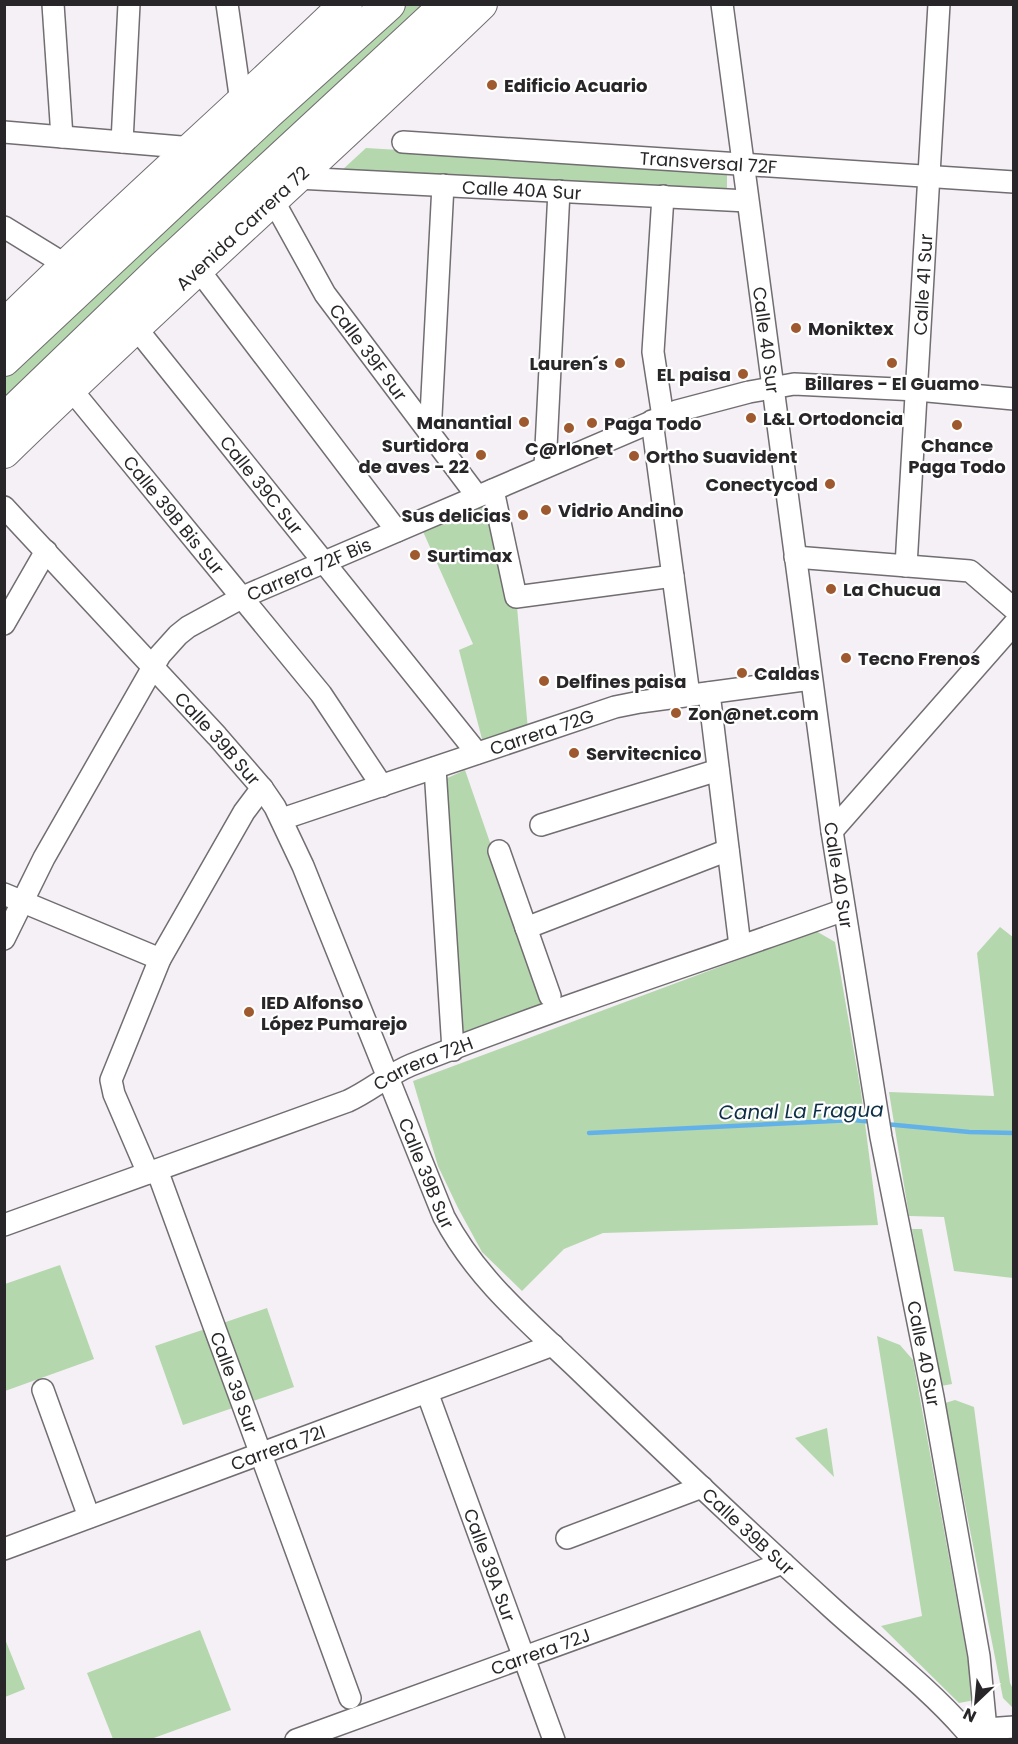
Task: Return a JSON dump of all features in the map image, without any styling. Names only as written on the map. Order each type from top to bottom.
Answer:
[{"type":"highway","points":[[4,327],[66,265],[346,4]]},
{"type":"highway","points":[[4,360],[269,112],[389,4]]},
{"type":"highway","name":"Avenida Carrera 72","points":[[4,420],[163,267],[447,4]]},
{"type":"highway","name":"Avenida Carrera 72","points":[[4,452],[482,4]]},
{"type":"highway","points":[[271,73],[335,53]]},
{"type":"highway","points":[[136,328],[163,267]]},
{"type":"street","points":[[53,4],[62,137]]},
{"type":"street","points":[[122,142],[129,4]]},
{"type":"street","points":[[227,4],[241,102]]},
{"type":"street","name":"Calle 40 Sur","points":[[722,4],[811,679],[844,910],[880,1137],[944,1456],[979,1656],[976,1735]]},
{"type":"street","name":"Calle 41 Sur","points":[[906,566],[939,4]]},
{"type":"street","points":[[4,132],[193,148]]},
{"type":"street","name":"Transversal 72F","points":[[403,142],[1014,182]]},
{"type":"street","name":"Calle 40A Sur","points":[[297,178],[747,201]]},
{"type":"street","points":[[430,435],[443,185]]},
{"type":"street","points":[[545,467],[559,191]]},
{"type":"street","points":[[663,196],[653,352],[673,576],[718,770],[740,946]]},
{"type":"street","name":"Calle 39F Sur","points":[[273,200],[325,294],[430,435],[485,493],[516,597],[673,576]]},
{"type":"street","points":[[4,226],[66,265]]},
{"type":"street","points":[[198,269],[397,531]]},
{"type":"street","name":"Calle 39C Sur","points":[[136,328],[477,753]]},
{"type":"street","name":"Carrera 72F Bis","points":[[4,939],[13,898],[44,858],[153,666],[170,644],[188,627],[243,597],[325,564],[658,419],[698,405],[794,384],[916,390],[1014,399]]},
{"type":"street","name":"Calle 39B Bis Sur","points":[[70,388],[321,694],[382,786]]},
{"type":"street","name":"Calle 39B Sur","points":[[4,507],[153,666],[262,788],[282,819],[389,1077],[444,1217],[467,1256],[497,1292],[702,1487],[783,1563],[976,1735]]},
{"type":"street","points":[[4,624],[46,551]]},
{"type":"street","points":[[795,557],[970,571],[1014,609]]},
{"type":"street","points":[[832,831],[1014,624]]},
{"type":"street","name":"Carrera 72G","points":[[282,819],[615,707],[811,679]]},
{"type":"street","points":[[435,768],[453,1050]]},
{"type":"street","points":[[541,825],[718,770]]},
{"type":"street","points":[[13,898],[160,959],[244,812],[262,788]]},
{"type":"street","points":[[500,850],[550,996]]},
{"type":"street","points":[[526,928],[728,850]]},
{"type":"street","name":"Carrera 72H","points":[[4,1225],[348,1101],[408,1066],[622,987],[844,910]]},
{"type":"street","name":"Calle 39 Sur","points":[[160,959],[111,1080],[114,1095],[152,1172],[261,1454],[350,1698]]},
{"type":"street","name":"Carrera 72I","points":[[4,1549],[552,1345]]},
{"type":"street","points":[[43,1390],[89,1517]]},
{"type":"street","name":"Calle 39A Sur","points":[[427,1392],[554,1740]]},
{"type":"street","points":[[567,1538],[702,1487]]},
{"type":"street","name":"Carrera 72J","points":[[296,1740],[347,1731],[524,1658],[783,1563]]},
{"type":"street","points":[[976,1735],[1014,1726]]},
{"type":"green space","points":[[401,5],[425,5],[5,398],[5,371]]},
{"type":"green space","points":[[366,148],[727,170],[727,193],[341,171]]},
{"type":"green space","points":[[486,506],[517,607],[528,730],[483,743],[459,650],[473,644],[421,527]]},
{"type":"green space","points":[[465,770],[546,1005],[458,1038],[445,779]]},
{"type":"green space","points":[[1000,927],[1014,938],[1013,1278],[954,1271],[944,1217],[909,1216],[889,1092],[994,1096],[977,953]]},
{"type":"green space","points":[[816,931],[835,942],[861,1092],[878,1225],[603,1233],[564,1249],[522,1291],[482,1252],[458,1208],[438,1166],[413,1081]]},
{"type":"green space","points":[[912,1229],[922,1229],[952,1384],[941,1386]]},
{"type":"green space","points":[[60,1265],[94,1359],[5,1391],[5,1284]]},
{"type":"green space","points":[[267,1308],[294,1387],[183,1425],[155,1346]]},
{"type":"green space","points":[[877,1336],[900,1345],[913,1360],[975,1700],[959,1703],[881,1626],[922,1616]]},
{"type":"green space","points":[[955,1400],[974,1407],[1010,1683],[1013,1689],[1013,1708],[1003,1698],[945,1403]]},
{"type":"green space","points":[[827,1428],[834,1477],[795,1438]]},
{"type":"green space","points":[[200,1630],[231,1710],[151,1739],[113,1739],[87,1673]]},
{"type":"green space","points":[[5,1639],[25,1689],[4,1697]]},
{"type":"waterway","name":"Canal La Fragua","points":[[589,1133],[853,1120],[874,1122]]},
{"type":"waterway","name":"Canal La Fragua","points":[[885,1124],[969,1132],[1014,1133]]},
{"type":"place","name":"Edificio Acuario","points":[[492,85]]},
{"type":"place","name":"Moniktex","points":[[796,328]]},
{"type":"place","name":"Lauren´s","points":[[620,363]]},
{"type":"place","name":"Billares - El Guamo","points":[[892,363]]},
{"type":"place","name":"EL paisa","points":[[743,374]]},
{"type":"place","name":"L&L Ortodoncia","points":[[751,418]]},
{"type":"place","name":"Manantial","points":[[524,422]]},
{"type":"place","name":"Paga Todo","points":[[592,423]]},
{"type":"place","name":"Chance Paga Todo","points":[[957,425]]},
{"type":"place","name":"C@rlonet","points":[[569,428]]},
{"type":"place","name":"Surtidora de aves - 22","points":[[481,455]]},
{"type":"place","name":"Ortho Suavident","points":[[634,456]]},
{"type":"place","name":"Conectycod","points":[[830,484]]},
{"type":"place","name":"Vidrio Andino","points":[[546,510]]},
{"type":"place","name":"Sus delicias","points":[[523,515]]},
{"type":"place","name":"Surtimax","points":[[415,555]]},
{"type":"place","name":"La Chucua","points":[[831,589]]},
{"type":"place","name":"Tecno Frenos","points":[[846,658]]},
{"type":"place","name":"Caldas","points":[[742,673]]},
{"type":"place","name":"Delfines paisa","points":[[544,681]]},
{"type":"place","name":"Zon@net.com","points":[[676,713]]},
{"type":"place","name":"Servitecnico","points":[[574,753]]},
{"type":"place","name":"IED Alfonso López Pumarejo","points":[[249,1012]]}]
